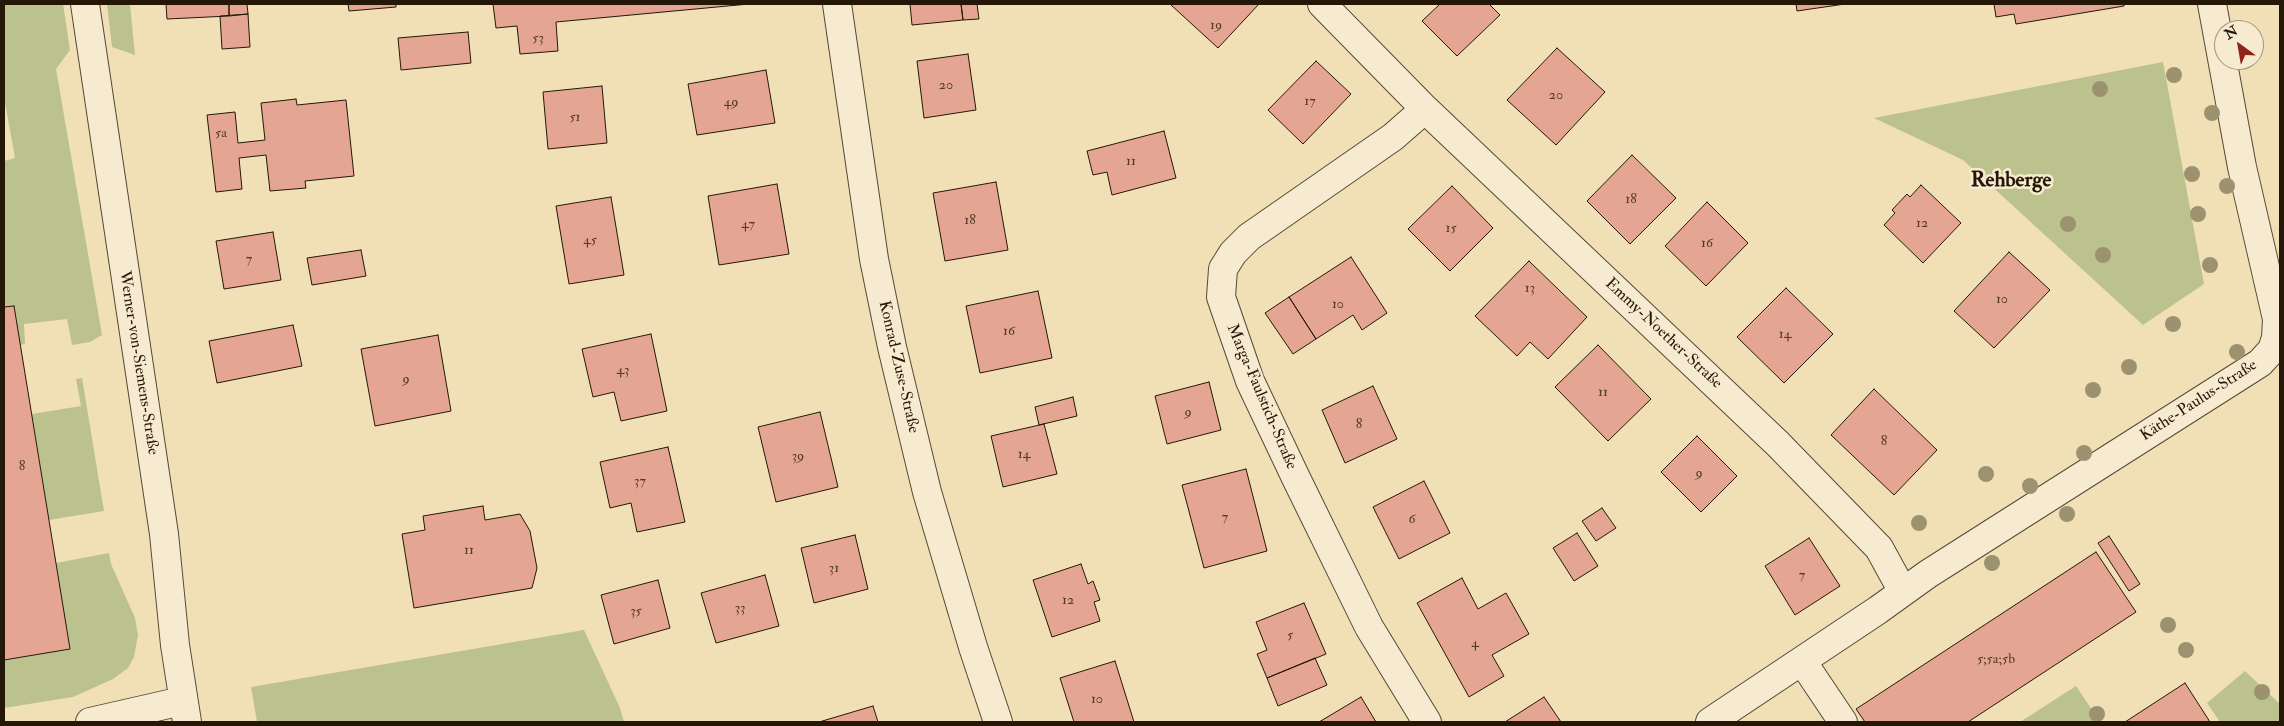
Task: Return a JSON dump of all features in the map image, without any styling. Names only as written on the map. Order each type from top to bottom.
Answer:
[{"type":"street","name":"Werner-von-Siemens-Straße","points":[[85,4],[164,534],[184,711]]},
{"type":"street","name":"Konrad-Zuse-Straße","points":[[837,4],[874,260],[892,347],[927,492],[973,647],[998,722]]},
{"type":"street","name":"Emmy-Noether-Straße","points":[[1322,4],[1426,109],[1778,444],[1879,548],[1902,590]]},
{"type":"street","name":"Käthe-Paulus-Straße","points":[[1902,590],[2260,363],[2272,350],[2276,338],[2277,319],[2242,167],[2212,4]]},
{"type":"street","name":"Marga-Faulstich-Straße","points":[[1426,109],[1393,137],[1249,237],[1233,254],[1223,269],[1221,297],[1226,317],[1250,382],[1296,478],[1369,627],[1427,722]]},
{"type":"street","points":[[1710,722],[1878,610],[1902,590]]},
{"type":"street","points":[[1802,661],[1843,722]]},
{"type":"street","points":[[90,722],[184,711]]},
{"type":"green space","points":[[4,4],[63,4],[70,50],[56,69],[102,335],[90,342],[72,345],[67,319],[24,324],[25,344],[20,345],[14,306],[4,307],[4,161],[15,158],[4,97]]},
{"type":"green space","points":[[107,4],[130,4],[135,55],[112,47]]},
{"type":"green space","points":[[2163,62],[2204,284],[2143,325],[1963,160],[1874,118]]},
{"type":"green space","points":[[82,378],[104,511],[49,520],[32,414],[81,406],[76,379]]},
{"type":"green space","points":[[109,553],[111,564],[135,618],[138,635],[134,657],[128,668],[113,679],[73,697],[4,708],[4,660],[70,649],[56,563]]},
{"type":"green space","points":[[584,630],[620,708],[624,722],[257,722],[251,687]]},
{"type":"green space","points":[[2245,671],[2280,704],[2280,722],[2220,722],[2207,703]]},
{"type":"green space","points":[[2076,686],[2100,722],[2020,722]]},
{"type":"building","points":[[166,4],[229,4],[229,16],[167,19]]},
{"type":"building","points":[[229,4],[247,4],[248,14],[229,16]]},
{"type":"building","points":[[348,4],[396,4],[396,7],[349,11]]},
{"type":"building","points":[[493,4],[749,4],[556,22],[558,51],[520,54],[517,26],[496,28]]},
{"type":"building","points":[[910,4],[961,4],[963,20],[912,25]]},
{"type":"building","points":[[961,4],[977,4],[979,19],[963,20]]},
{"type":"building","points":[[1170,4],[1259,4],[1218,48]]},
{"type":"building","points":[[1440,4],[1489,4],[1500,15],[1457,56],[1422,21]]},
{"type":"building","points":[[1796,4],[1845,4],[1797,11]]},
{"type":"building","points":[[1994,4],[2124,4],[2124,6],[2016,24],[2014,14],[1996,17]]},
{"type":"building","points":[[248,14],[250,47],[222,49],[220,16]]},
{"type":"building","points":[[468,32],[471,63],[401,70],[398,38]]},
{"type":"building","points":[[1557,48],[1605,92],[1556,145],[1507,100]]},
{"type":"building","points":[[968,54],[976,110],[924,118],[917,61]]},
{"type":"building","points":[[1316,61],[1351,94],[1303,144],[1268,110]]},
{"type":"building","points":[[766,70],[775,123],[697,135],[688,84]]},
{"type":"building","points":[[602,86],[607,143],[548,149],[543,92]]},
{"type":"building","points":[[296,99],[297,105],[346,100],[354,176],[305,181],[306,188],[270,191],[266,155],[239,158],[242,189],[216,192],[207,115],[235,112],[238,143],[265,140],[261,103]]},
{"type":"building","points":[[1164,131],[1176,178],[1112,195],[1107,172],[1093,175],[1087,151]]},
{"type":"building","points":[[1632,155],[1676,198],[1630,244],[1587,201]]},
{"type":"building","points":[[996,182],[1008,250],[945,261],[933,193]]},
{"type":"building","points":[[777,184],[789,254],[719,265],[708,196]]},
{"type":"building","points":[[1921,185],[1961,223],[1923,263],[1884,225],[1895,213],[1892,210],[1907,194],[1910,197]]},
{"type":"building","points":[[1452,186],[1493,228],[1450,271],[1408,229]]},
{"type":"building","points":[[611,197],[624,275],[569,284],[556,206]]},
{"type":"building","points":[[1707,202],[1748,243],[1706,286],[1665,246]]},
{"type":"building","points":[[273,232],[281,280],[224,289],[216,241]]},
{"type":"building","points":[[361,250],[366,276],[312,285],[307,258]]},
{"type":"building","points":[[2009,252],[2050,290],[1994,348],[1954,311]]},
{"type":"building","points":[[1351,257],[1387,313],[1362,330],[1353,315],[1316,339],[1289,297]]},
{"type":"building","points":[[1529,261],[1587,317],[1548,359],[1530,342],[1517,356],[1475,316]]},
{"type":"building","points":[[1786,288],[1833,334],[1784,383],[1737,337]]},
{"type":"building","points":[[1038,291],[1052,358],[980,373],[966,306]]},
{"type":"building","points":[[1289,297],[1316,339],[1293,354],[1265,313]]},
{"type":"building","points":[[14,306],[70,649],[4,660],[4,307]]},
{"type":"building","points":[[293,325],[302,366],[217,383],[209,341]]},
{"type":"building","points":[[651,334],[667,411],[621,421],[614,392],[593,397],[582,349]]},
{"type":"building","points":[[438,335],[451,411],[375,426],[361,349]]},
{"type":"building","points":[[1598,345],[1651,399],[1608,441],[1555,387]]},
{"type":"building","points":[[1209,382],[1221,430],[1167,444],[1155,396]]},
{"type":"building","points":[[1373,386],[1397,439],[1345,463],[1322,410]]},
{"type":"building","points":[[1874,389],[1937,450],[1894,495],[1831,435]]},
{"type":"building","points":[[1073,397],[1077,416],[1039,425],[1035,407]]},
{"type":"building","points":[[820,412],[838,487],[776,502],[758,427]]},
{"type":"building","points":[[1044,424],[1057,474],[1003,487],[991,436]]},
{"type":"building","points":[[1697,436],[1737,476],[1701,512],[1661,472]]},
{"type":"building","points":[[668,447],[685,522],[637,532],[631,503],[610,508],[600,462]]},
{"type":"building","points":[[1246,469],[1267,551],[1204,568],[1182,485]]},
{"type":"building","points":[[1424,481],[1450,533],[1399,559],[1373,507]]},
{"type":"building","points":[[483,506],[485,520],[520,514],[530,531],[537,568],[532,588],[414,608],[402,534],[425,530],[423,516]]},
{"type":"building","points":[[1602,508],[1616,528],[1596,541],[1582,521]]},
{"type":"building","points":[[1577,533],[1598,566],[1574,581],[1553,548]]},
{"type":"building","points":[[855,535],[868,589],[814,603],[801,548]]},
{"type":"building","points":[[2109,536],[2140,584],[2129,591],[2098,543]]},
{"type":"building","points":[[1809,538],[1840,586],[1795,615],[1765,566]]},
{"type":"building","points":[[2096,552],[2136,612],[1968,722],[1865,722],[1856,709]]},
{"type":"building","points":[[1081,564],[1088,584],[1093,581],[1100,600],[1094,602],[1100,621],[1052,637],[1033,580]]},
{"type":"building","points":[[765,575],[779,626],[716,643],[701,593]]},
{"type":"building","points":[[1462,578],[1478,609],[1506,593],[1529,634],[1492,655],[1504,676],[1469,697],[1417,603]]},
{"type":"building","points":[[658,580],[670,628],[614,644],[601,595]]},
{"type":"building","points":[[1304,603],[1326,654],[1267,678],[1257,654],[1267,650],[1256,622]]},
{"type":"building","points":[[1315,658],[1327,685],[1278,706],[1267,678]]},
{"type":"building","points":[[1115,661],[1134,722],[1074,722],[1060,678]]},
{"type":"building","points":[[2185,683],[2210,722],[2125,722]]},
{"type":"building","points":[[1361,697],[1376,722],[1319,722]]},
{"type":"building","points":[[1544,697],[1561,722],[1505,722]]},
{"type":"building","points":[[873,706],[878,722],[819,722]]},
{"type":"district","name":"Rehberge","points":[[2011,181]]}]
